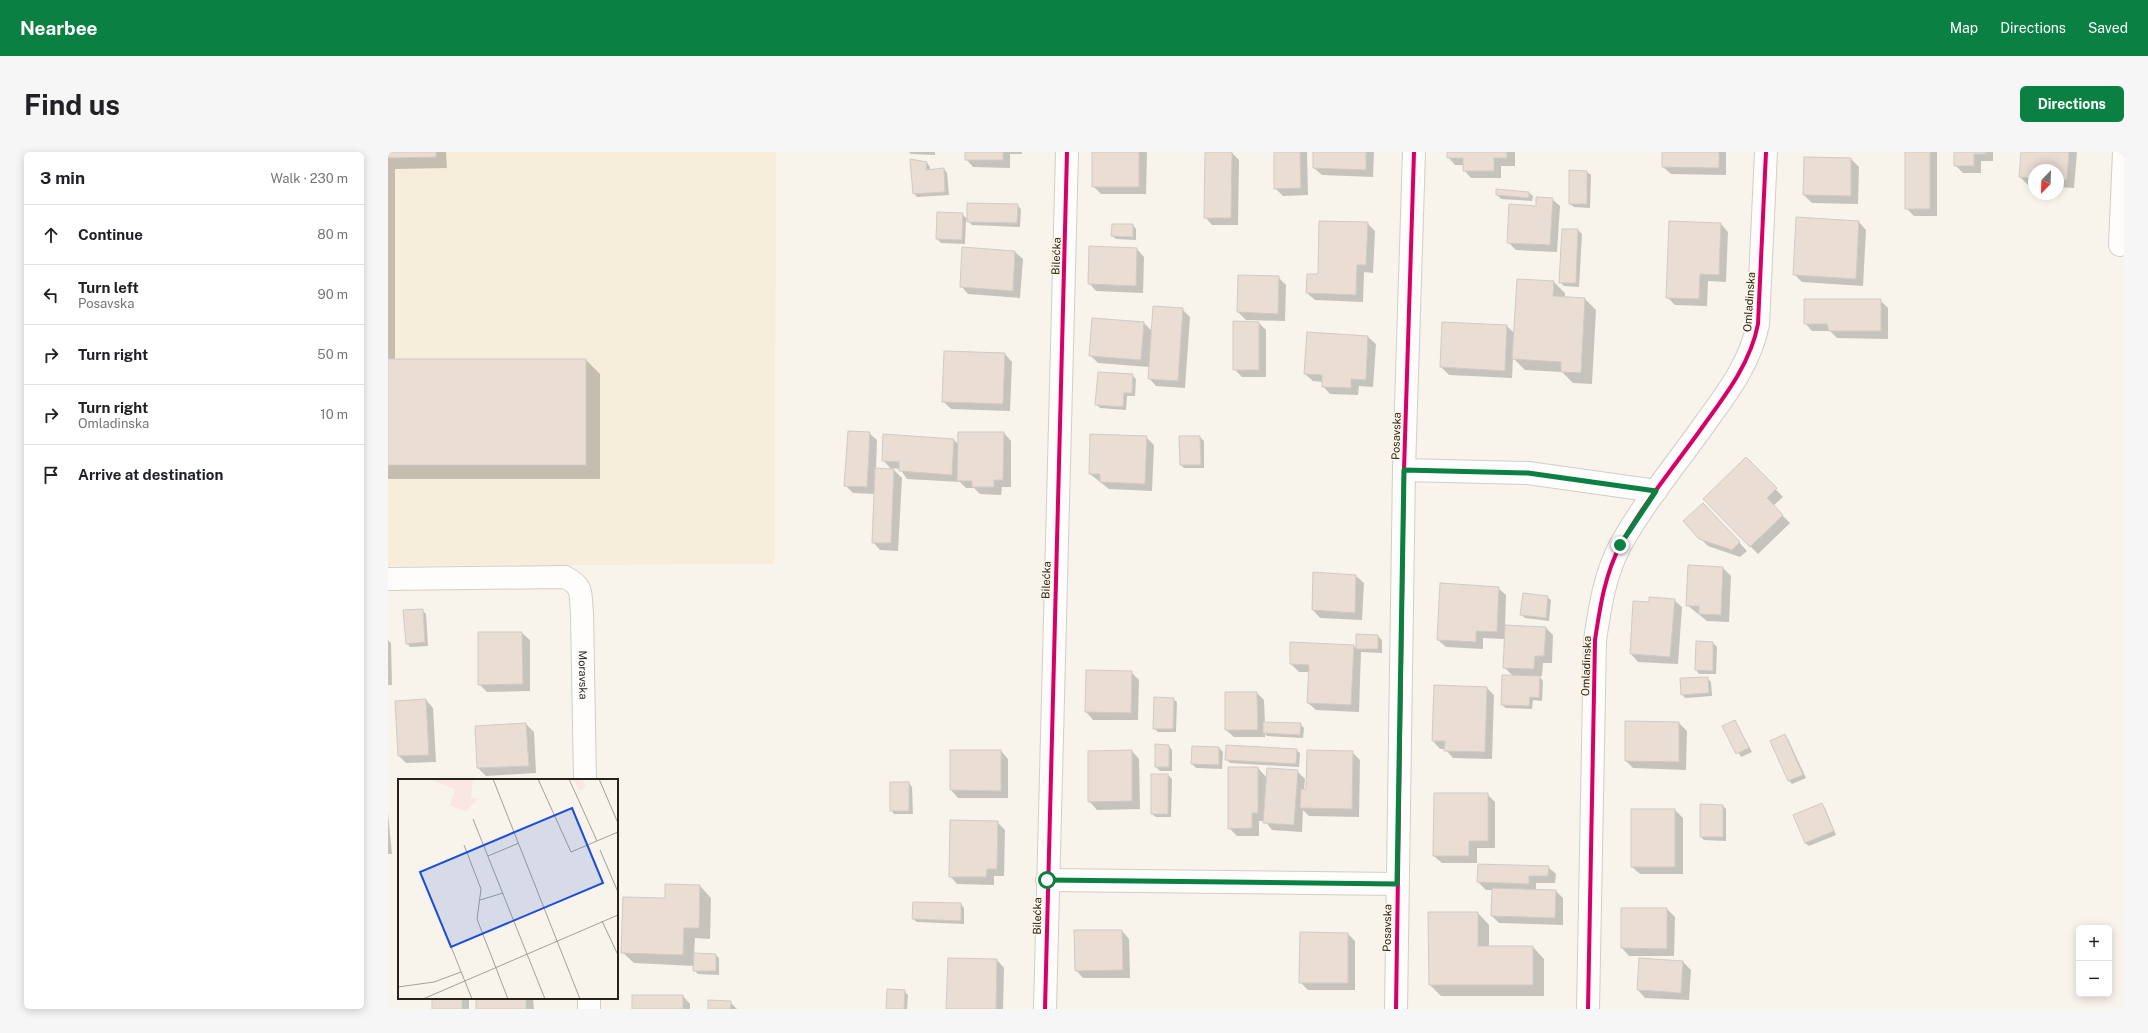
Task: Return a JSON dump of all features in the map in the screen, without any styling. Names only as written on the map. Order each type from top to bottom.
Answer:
[{"type":"street","name":"Bilećka","points":[[1045,1009],[1047,880],[1068,152]]},
{"type":"street","name":"Posavska","points":[[1396,1009],[1404,470],[1414,152]]},
{"type":"street","name":"Omladinska","points":[[1588,1009],[1595,640],[1602,592],[1620,545],[1656,491],[1723,398],[1745,363],[1754,344],[1758,324],[1766,152]]},
{"type":"street","points":[[2120,245],[2124,152]]},
{"type":"street","points":[[1404,470],[1528,473],[1656,491]]},
{"type":"street","name":"Moravska","points":[[388,579],[565,577],[577,583],[580,591],[582,613],[585,779]]},
{"type":"street","points":[[1047,880],[1397,884]]},
{"type":"shaded area","points":[[388,152],[776,152],[775,564],[388,566]]},
{"type":"building","points":[[388,152],[436,152],[436,157],[388,158]]},
{"type":"building","points":[[965,152],[1003,152],[1003,160],[965,160]]},
{"type":"building","points":[[1092,152],[1139,152],[1139,187],[1092,187]]},
{"type":"building","points":[[1205,152],[1232,152],[1231,218],[1204,218]]},
{"type":"building","points":[[1274,152],[1300,152],[1301,188],[1274,189]]},
{"type":"building","points":[[1313,152],[1366,152],[1366,170],[1313,168]]},
{"type":"building","points":[[1447,152],[1507,152],[1507,158],[1494,158],[1494,171],[1463,171],[1463,158],[1447,158]]},
{"type":"building","points":[[1662,152],[1719,152],[1719,168],[1662,167]]},
{"type":"building","points":[[1905,152],[1930,152],[1930,209],[1905,209]]},
{"type":"building","points":[[1954,152],[1986,152],[1986,154],[1974,154],[1974,166],[1954,166]]},
{"type":"building","points":[[2021,152],[2069,152],[2067,180],[2064,180],[2064,164],[2028,164],[2028,178],[2019,177]]},
{"type":"building","points":[[1804,157],[1851,158],[1851,196],[1803,195]]},
{"type":"building","points":[[910,159],[927,162],[926,170],[944,168],[945,192],[913,194]]},
{"type":"building","points":[[1569,170],[1587,171],[1587,204],[1569,204]]},
{"type":"building","points":[[1496,189],[1529,192],[1529,198],[1496,195]]},
{"type":"building","points":[[1536,197],[1553,198],[1550,245],[1507,243],[1509,204],[1536,206]]},
{"type":"building","points":[[967,203],[1018,204],[1017,223],[967,222]]},
{"type":"building","points":[[937,212],[963,213],[962,240],[936,239]]},
{"type":"building","points":[[1796,217],[1859,221],[1856,279],[1793,275]]},
{"type":"building","points":[[1319,221],[1368,222],[1366,265],[1357,265],[1356,295],[1306,293],[1307,274],[1318,274]]},
{"type":"building","points":[[1669,221],[1721,223],[1719,275],[1700,274],[1699,299],[1666,298]]},
{"type":"building","points":[[1112,224],[1133,224],[1133,237],[1111,236]]},
{"type":"building","points":[[1562,229],[1578,229],[1576,283],[1559,283]]},
{"type":"building","points":[[1089,246],[1137,248],[1136,286],[1088,284]]},
{"type":"building","points":[[962,247],[1015,251],[1013,291],[960,287]]},
{"type":"building","points":[[1238,275],[1279,276],[1278,314],[1237,312]]},
{"type":"building","points":[[1517,279],[1554,281],[1553,296],[1585,298],[1581,373],[1561,372],[1561,362],[1512,359]]},
{"type":"building","points":[[1804,299],[1881,299],[1881,331],[1829,331],[1827,324],[1804,324]]},
{"type":"building","points":[[1153,306],[1183,308],[1178,381],[1148,379]]},
{"type":"building","points":[[1092,318],[1144,322],[1141,360],[1089,356]]},
{"type":"building","points":[[1233,321],[1259,322],[1259,370],[1233,370]]},
{"type":"building","points":[[1442,322],[1507,325],[1505,371],[1440,367]]},
{"type":"building","points":[[1307,332],[1368,336],[1366,380],[1351,379],[1351,388],[1322,387],[1322,375],[1304,374]]},
{"type":"building","points":[[944,351],[1005,353],[1003,404],[942,402]]},
{"type":"building","points":[[388,359],[586,359],[586,465],[388,465]]},
{"type":"building","points":[[1098,372],[1133,374],[1132,393],[1124,393],[1123,407],[1095,405]]},
{"type":"building","points":[[848,431],[870,432],[867,487],[844,486]]},
{"type":"building","points":[[958,432],[1004,432],[1003,480],[994,480],[994,487],[972,487],[972,481],[957,481]]},
{"type":"building","points":[[883,434],[954,439],[952,475],[899,471],[899,462],[882,461]]},
{"type":"building","points":[[1090,434],[1147,436],[1145,484],[1100,482],[1100,474],[1089,474]]},
{"type":"building","points":[[1179,436],[1200,436],[1201,465],[1180,465]]},
{"type":"building","points":[[1746,457],[1777,488],[1767,498],[1783,515],[1750,547],[1703,499]]},
{"type":"building","points":[[875,468],[894,469],[891,543],[872,543]]},
{"type":"building","points":[[1703,503],[1740,542],[1732,550],[1699,539],[1683,521]]},
{"type":"building","points":[[1688,565],[1723,567],[1721,615],[1699,614],[1699,606],[1686,606]]},
{"type":"building","points":[[1313,572],[1356,575],[1355,613],[1312,610]]},
{"type":"building","points":[[1440,583],[1499,587],[1497,632],[1476,631],[1476,642],[1437,640]]},
{"type":"building","points":[[1523,593],[1548,596],[1546,618],[1520,615]]},
{"type":"building","points":[[1649,597],[1675,599],[1670,657],[1630,654],[1633,601],[1649,602]]},
{"type":"building","points":[[423,609],[425,642],[406,644],[403,610]]},
{"type":"building","points":[[1505,625],[1546,627],[1544,656],[1535,656],[1534,669],[1503,668]]},
{"type":"building","points":[[478,632],[522,632],[523,684],[478,685]]},
{"type":"building","points":[[1356,634],[1378,635],[1378,649],[1356,649]]},
{"type":"building","points":[[1696,641],[1713,642],[1713,671],[1695,670]]},
{"type":"building","points":[[1290,642],[1354,645],[1351,705],[1307,703],[1309,665],[1290,664]]},
{"type":"building","points":[[1086,670],[1132,671],[1131,713],[1085,712]]},
{"type":"building","points":[[1502,675],[1540,676],[1539,698],[1530,697],[1529,706],[1501,705]]},
{"type":"building","points":[[1708,677],[1709,693],[1681,695],[1680,678]]},
{"type":"building","points":[[1434,685],[1487,687],[1485,752],[1444,751],[1445,741],[1432,741]]},
{"type":"building","points":[[1225,692],[1257,692],[1258,730],[1225,730]]},
{"type":"building","points":[[1154,697],[1174,698],[1173,729],[1153,729]]},
{"type":"building","points":[[426,699],[429,755],[398,756],[395,701]]},
{"type":"building","points":[[1735,720],[1749,748],[1736,754],[1722,726]]},
{"type":"building","points":[[1625,721],[1679,722],[1679,762],[1625,761]]},
{"type":"building","points":[[1263,722],[1301,723],[1300,735],[1263,733]]},
{"type":"building","points":[[526,723],[529,766],[477,768],[475,726]]},
{"type":"building","points":[[1785,734],[1803,775],[1788,781],[1770,741]]},
{"type":"building","points":[[1155,744],[1169,745],[1169,767],[1155,767]]},
{"type":"building","points":[[1226,745],[1297,749],[1296,764],[1225,760]]},
{"type":"building","points":[[1192,746],[1219,747],[1219,765],[1191,764]]},
{"type":"building","points":[[950,750],[1001,750],[1001,791],[950,790]]},
{"type":"building","points":[[1132,750],[1132,801],[1088,802],[1088,751]]},
{"type":"building","points":[[1307,750],[1353,751],[1352,809],[1300,808],[1301,789],[1306,789]]},
{"type":"building","points":[[1228,767],[1258,767],[1258,813],[1252,813],[1252,828],[1228,829]]},
{"type":"building","points":[[1267,768],[1298,770],[1294,825],[1263,823]]},
{"type":"building","points":[[1151,774],[1168,774],[1168,814],[1151,814]]},
{"type":"building","points":[[890,782],[909,782],[909,811],[890,811]]},
{"type":"building","points":[[1434,793],[1488,793],[1488,841],[1469,841],[1469,856],[1433,856]]},
{"type":"building","points":[[1822,803],[1834,831],[1805,843],[1793,815]]},
{"type":"building","points":[[1700,804],[1723,805],[1723,837],[1700,837]]},
{"type":"building","points":[[1631,809],[1675,809],[1675,867],[1631,867]]},
{"type":"building","points":[[950,820],[998,821],[997,869],[987,869],[986,877],[949,877]]},
{"type":"building","points":[[1478,864],[1549,866],[1548,876],[1529,876],[1529,884],[1477,882]]},
{"type":"building","points":[[665,884],[700,885],[699,928],[684,928],[683,955],[621,953],[623,897],[665,898]]},
{"type":"building","points":[[1492,888],[1556,890],[1555,918],[1491,916]]},
{"type":"building","points":[[913,902],[961,903],[961,921],[912,919]]},
{"type":"building","points":[[1621,908],[1667,908],[1667,949],[1621,948]]},
{"type":"building","points":[[1428,912],[1478,912],[1478,946],[1533,946],[1533,985],[1429,985]]},
{"type":"building","points":[[1074,930],[1122,930],[1123,970],[1075,971]]},
{"type":"building","points":[[1300,932],[1348,933],[1348,983],[1299,983]]},
{"type":"building","points":[[694,953],[716,954],[716,971],[693,971]]},
{"type":"building","points":[[948,958],[997,959],[996,1009],[946,1009]]},
{"type":"building","points":[[1639,958],[1683,961],[1681,993],[1637,990]]},
{"type":"building","points":[[887,989],[905,990],[904,1009],[886,1009]]},
{"type":"building","points":[[632,995],[683,995],[683,1009],[632,1009]]},
{"type":"building","points":[[432,999],[462,999],[462,1009],[432,1009]]},
{"type":"building","points":[[476,999],[526,999],[526,1009],[476,1009]]},
{"type":"building","points":[[708,1000],[731,1001],[730,1009],[708,1009]]},
{"type":"cycle path","points":[[1045,1009],[1067,152]]},
{"type":"cycle path","points":[[1396,1009],[1404,470],[1414,152]]},
{"type":"cycle path","points":[[1588,1009],[1595,640],[1601,603],[1607,578],[1615,555],[1630,528],[1738,376],[1755,338],[1758,324],[1766,152]]},
{"type":"route","points":[[1047,880],[1397,884],[1404,470],[1528,473],[1656,491],[1620,545]]}]
